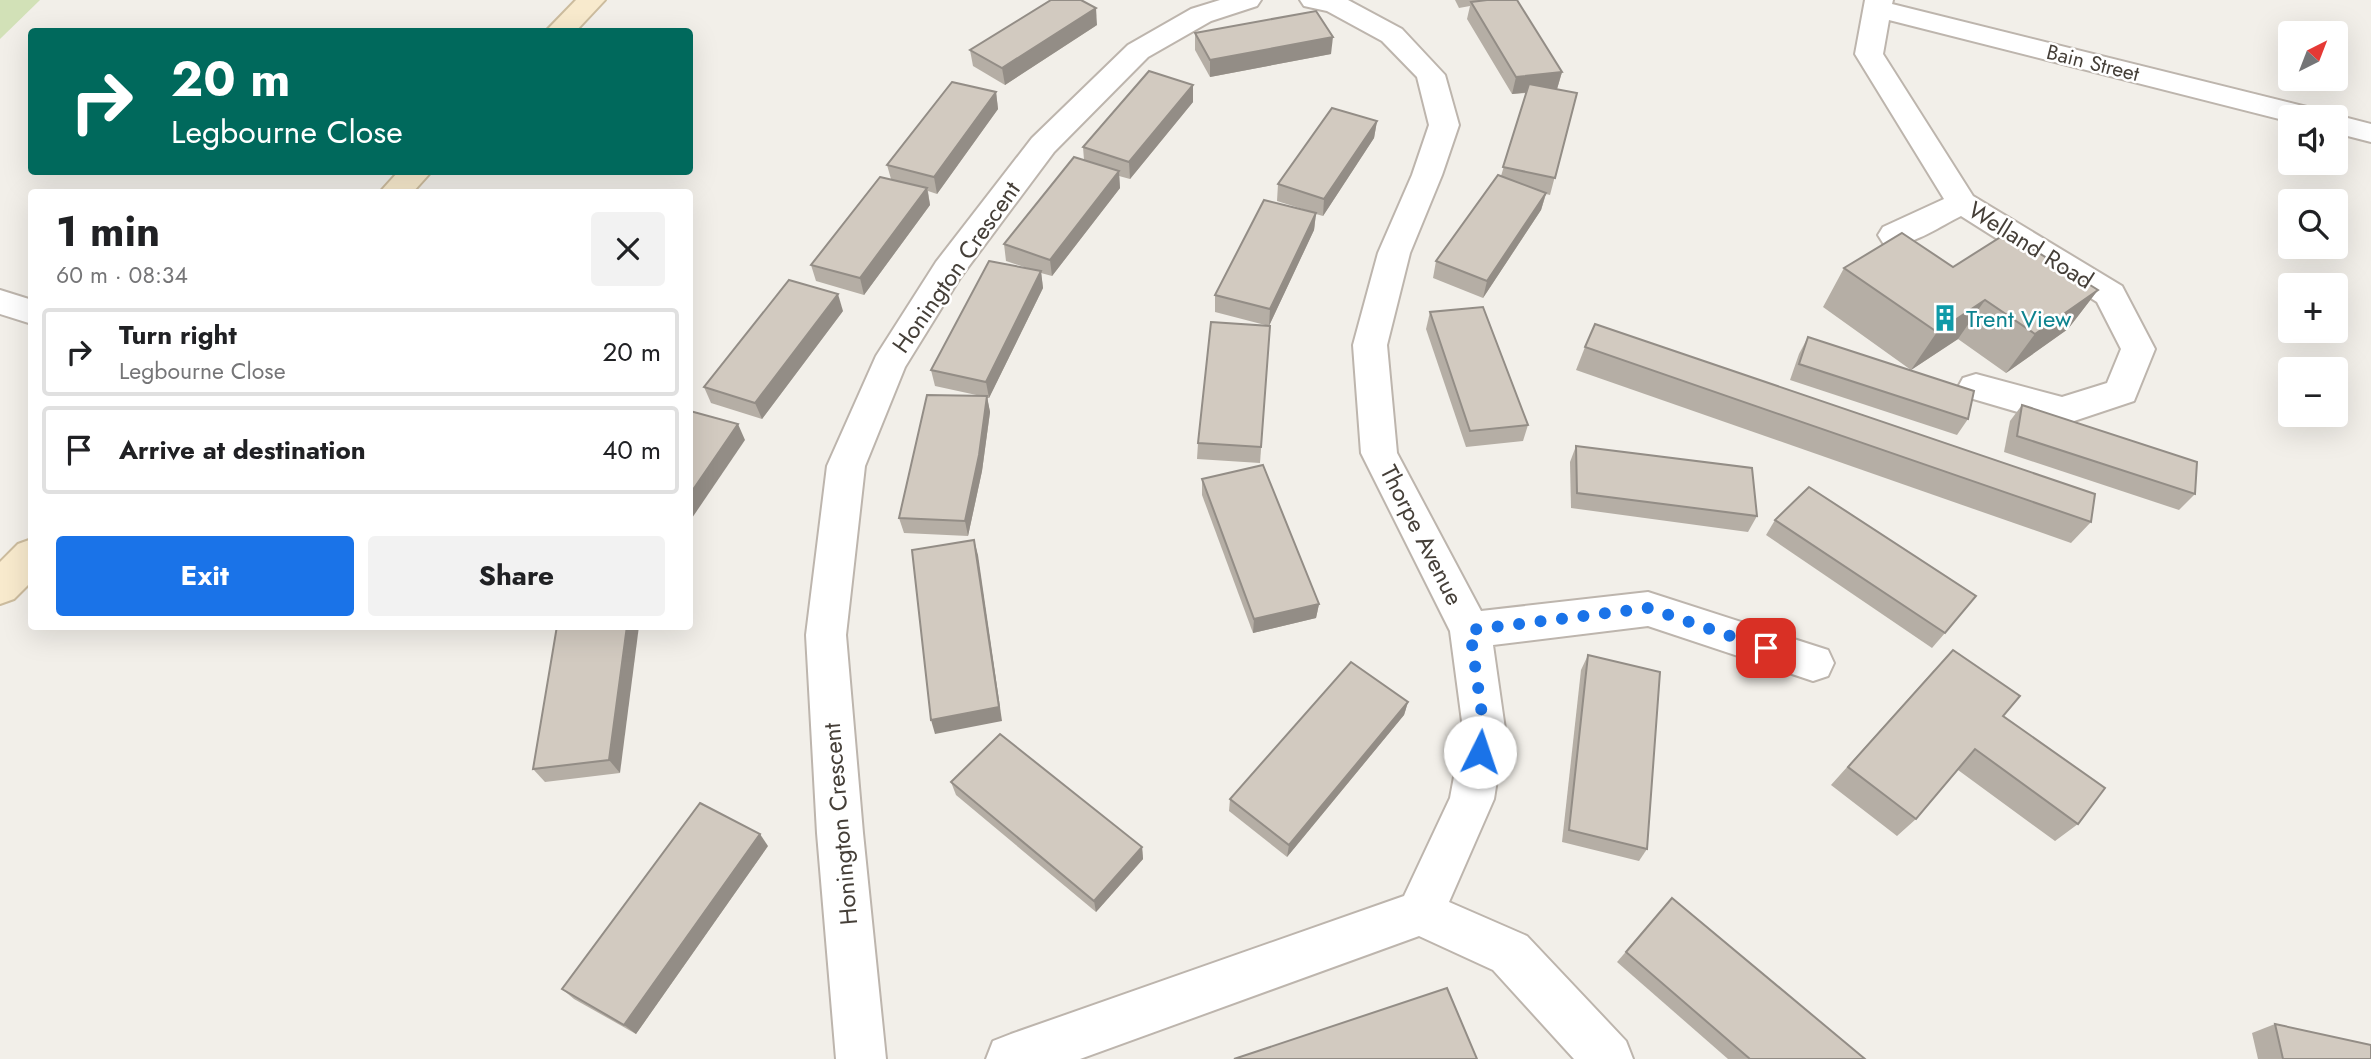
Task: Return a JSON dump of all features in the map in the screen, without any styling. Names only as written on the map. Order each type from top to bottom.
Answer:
[{"type":"main road","points":[[563,28],[591,0]]},
{"type":"main road","points":[[398,189],[413,175]]},
{"type":"main road","points":[[0,587],[28,559]]},
{"type":"street","name":"Honington Crescent","points":[[860,1059],[826,635],[846,466],[888,365],[948,270],[1043,145],[1138,51],[1201,15],[1247,0]]},
{"type":"street","name":"Thorpe Avenue","points":[[1314,0],[1335,4],[1392,35],[1431,75],[1444,125],[1427,175],[1394,253],[1370,345],[1379,453],[1470,630],[1484,729],[1472,799],[1420,913]]},
{"type":"street","name":"Bain Street","points":[[1878,4],[2278,109]]},
{"type":"street","name":"Welland Road","points":[[1878,4],[1869,54],[1962,203],[2110,294],[2138,349],[2121,392],[2062,411],[1976,387]]},
{"type":"street","points":[[2348,127],[2371,133]]},
{"type":"street","points":[[1894,234],[1962,203]]},
{"type":"street","points":[[0,302],[28,311]]},
{"type":"street","points":[[1470,630],[1648,608],[1813,663]]},
{"type":"street","points":[[1010,1059],[1420,913],[1510,953],[1608,1059]]},
{"type":"green space","points":[[0,0],[40,0],[0,39]]},
{"type":"building","points":[[1051,0],[1081,0],[1096,8],[1002,68],[970,50]]},
{"type":"building","points":[[1517,0],[1562,72],[1516,77],[1471,2]]},
{"type":"building","points":[[1316,11],[1333,37],[1210,60],[1195,33]]},
{"type":"building","points":[[1149,71],[1193,85],[1129,162],[1083,147]]},
{"type":"building","points":[[952,82],[996,92],[934,177],[887,165]]},
{"type":"building","points":[[1529,84],[1577,93],[1555,178],[1503,167]]},
{"type":"building","points":[[1332,108],[1377,121],[1324,199],[1278,184]]},
{"type":"building","points":[[1074,157],[1119,171],[1050,260],[1004,244]]},
{"type":"building","points":[[1498,175],[1546,193],[1487,281],[1436,261]]},
{"type":"building","points":[[880,177],[927,188],[860,278],[811,265]]},
{"type":"building","points":[[1264,200],[1316,213],[1270,309],[1215,295]]},
{"type":"building","points":[[1902,233],[1953,267],[2007,233],[2098,290],[2035,334],[1985,300],[1937,332],[1844,268]]},
{"type":"building","points":[[989,261],[1041,271],[986,382],[931,370]]},
{"type":"building","points":[[789,280],[838,294],[755,403],[704,387]]},
{"type":"building","points":[[1483,307],[1528,425],[1470,431],[1430,312]]},
{"type":"building","points":[[1211,322],[1270,326],[1261,447],[1198,443]]},
{"type":"building","points":[[1595,324],[2095,494],[2091,522],[1585,347]]},
{"type":"building","points":[[1808,337],[1974,391],[1968,419],[1799,364]]},
{"type":"building","points":[[927,395],[987,396],[979,455],[965,521],[899,518]]},
{"type":"building","points":[[2022,405],[2197,462],[2195,494],[2017,436]]},
{"type":"building","points":[[693,412],[738,424],[693,490]]},
{"type":"building","points":[[1576,446],[1752,468],[1757,516],[1577,493]]},
{"type":"building","points":[[1263,465],[1319,604],[1254,619],[1202,479]]},
{"type":"building","points":[[1809,487],[1976,596],[1945,633],[1775,520]]},
{"type":"building","points":[[974,540],[999,707],[931,720],[912,550]]},
{"type":"building","points":[[556,630],[626,630],[609,760],[533,769]]},
{"type":"building","points":[[1953,650],[2020,696],[2003,716],[2105,788],[2078,824],[1975,749],[1916,819],[1848,767]]},
{"type":"building","points":[[1588,655],[1660,672],[1647,849],[1569,830]]},
{"type":"building","points":[[1351,662],[1408,702],[1289,845],[1230,799]]},
{"type":"building","points":[[1000,734],[1142,847],[1094,901],[951,782]]},
{"type":"building","points":[[700,803],[760,834],[624,1025],[562,989]]},
{"type":"building","points":[[1672,898],[1865,1059],[1750,1059],[1626,952]]},
{"type":"building","points":[[1447,988],[1477,1059],[1234,1059]]},
{"type":"building","points":[[2275,1024],[2371,1045],[2371,1059],[2283,1059]]},
{"type":"place","name":"Trent View","points":[[1945,318]]},
{"type":"route","points":[[1480,752],[1484,729],[1470,630],[1648,608],[1766,648]]}]
